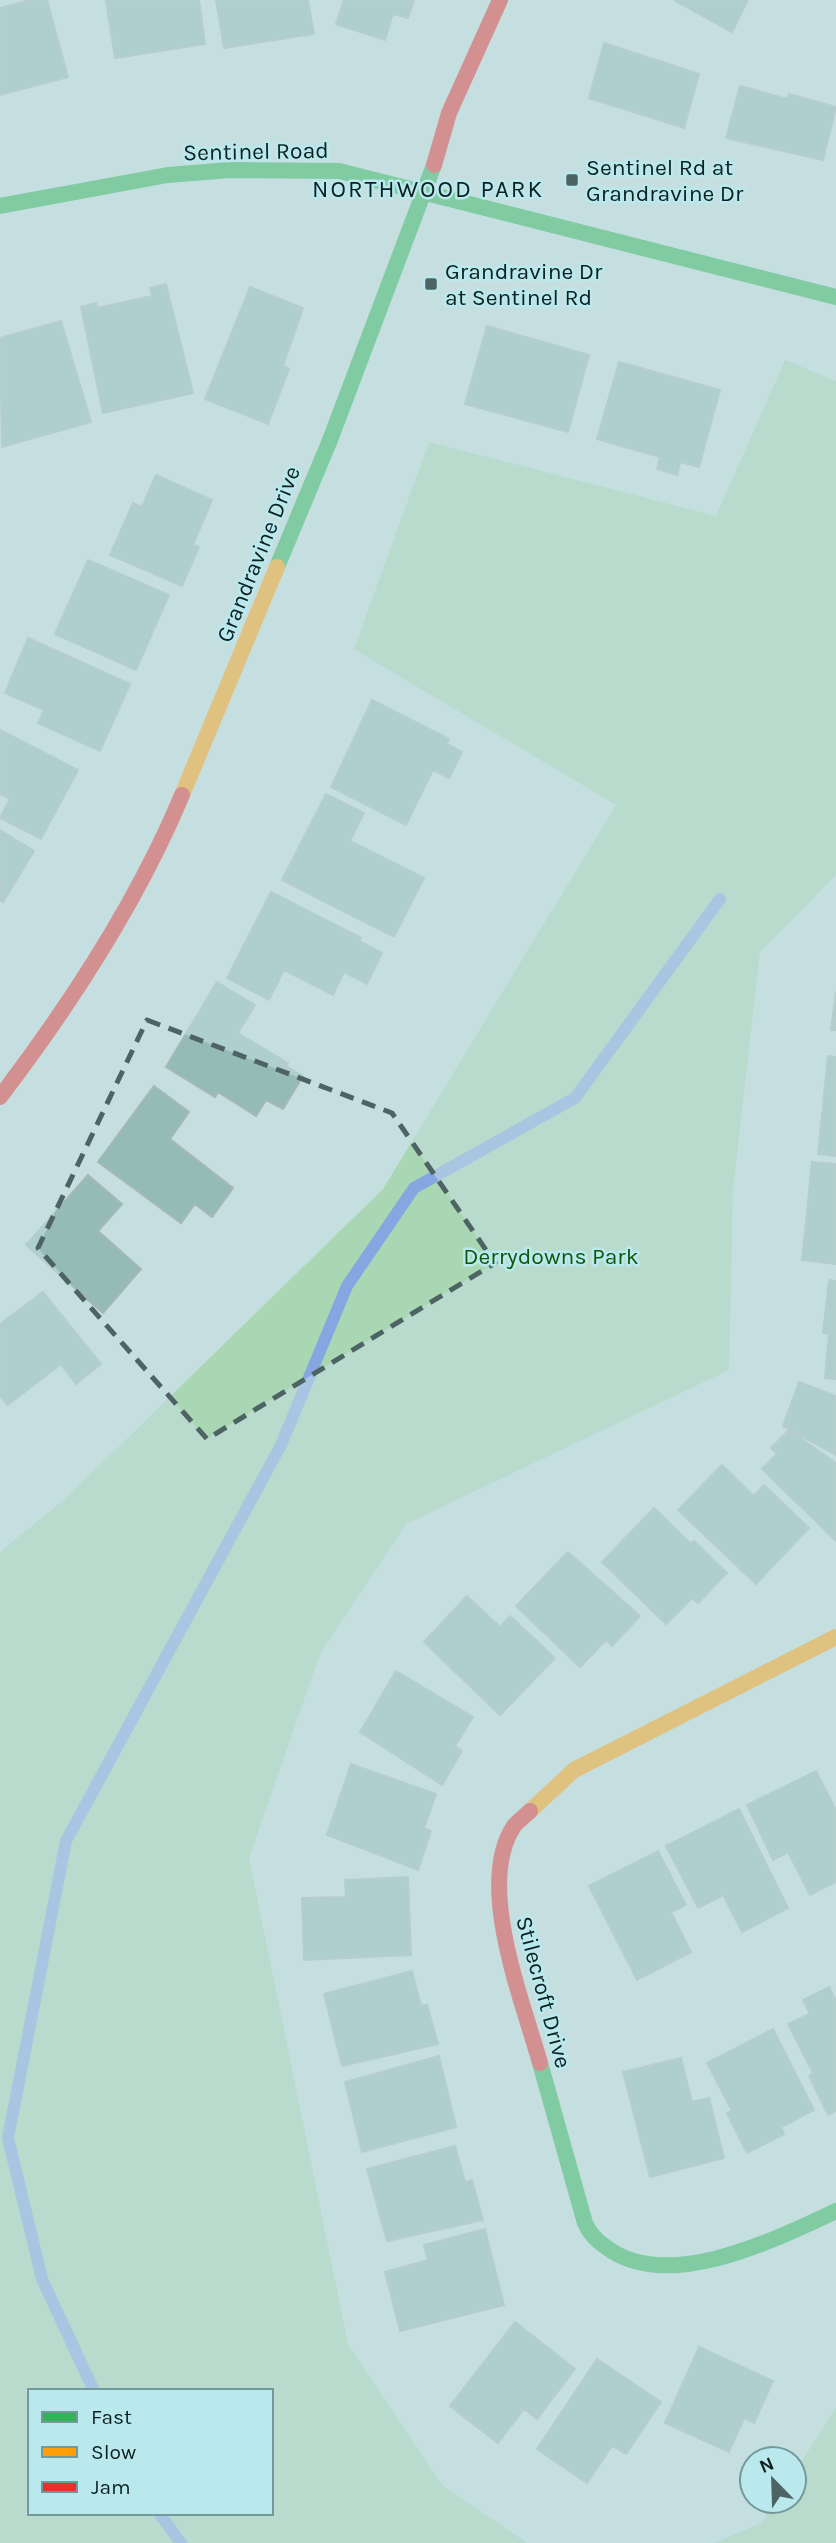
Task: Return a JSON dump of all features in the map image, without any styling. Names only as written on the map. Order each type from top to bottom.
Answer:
[{"type":"street","name":"Grandravine Drive","points":[[0,1097],[52,1028],[106,942],[175,812],[330,440],[426,191],[450,113],[500,0]]},
{"type":"street","name":"Sentinel Road","points":[[0,206],[155,177],[230,170],[339,171],[836,297]]},
{"type":"street","name":"Stilecroft Drive","points":[[836,1637],[574,1770],[514,1826],[504,1850],[498,1897],[501,1921],[554,2116],[591,2236],[611,2253],[634,2262],[679,2264],[729,2256],[782,2237],[836,2211]]},
{"type":"highlighted area","points":[[147,1020],[392,1113],[495,1263],[207,1439],[38,1248]]},
{"type":"green space","name":"Derrydowns Park","points":[[785,360],[836,381],[836,875],[760,952],[733,1189],[729,1370],[406,1524],[320,1654],[249,1858],[348,2344],[442,2485],[527,2543],[0,2543],[0,1552],[66,1498],[383,1189],[616,805],[354,649],[429,442],[716,516]]},
{"type":"green space","points":[[836,2408],[836,2543],[715,2543],[761,2523],[766,2515],[808,2515],[808,2451]]},
{"type":"building","points":[[29,0],[47,0],[68,77],[0,95],[0,8]]},
{"type":"building","points":[[106,0],[199,0],[205,44],[115,58]]},
{"type":"building","points":[[216,0],[308,0],[314,34],[224,48]]},
{"type":"building","points":[[344,0],[414,0],[408,18],[393,14],[385,40],[336,24]]},
{"type":"building","points":[[674,0],[748,0],[732,32]]},
{"type":"building","points":[[604,43],[699,74],[684,128],[589,98]]},
{"type":"building","points":[[740,86],[787,99],[789,94],[836,107],[823,160],[726,138]]},
{"type":"building","points":[[166,284],[193,393],[103,413],[81,307],[96,303],[97,308],[152,296],[150,288]]},
{"type":"building","points":[[250,287],[303,308],[283,366],[289,369],[268,424],[205,399]]},
{"type":"building","points":[[61,321],[91,422],[2,447],[0,338]]},
{"type":"building","points":[[487,326],[589,355],[568,432],[465,404]]},
{"type":"building","points":[[619,362],[720,390],[699,467],[680,462],[677,475],[657,469],[660,457],[597,439]]},
{"type":"building","points":[[156,475],[212,500],[193,545],[199,547],[182,586],[110,555],[133,503],[142,507]]},
{"type":"building","points":[[88,560],[169,595],[136,670],[55,634]]},
{"type":"building","points":[[28,638],[130,684],[100,751],[38,723],[44,710],[5,693]]},
{"type":"building","points":[[372,700],[449,739],[447,744],[462,752],[449,778],[433,770],[406,825],[331,787]]},
{"type":"building","points":[[0,730],[78,770],[41,839],[0,818],[10,799],[0,794]]},
{"type":"building","points":[[326,794],[364,813],[350,841],[424,878],[394,937],[282,880]]},
{"type":"building","points":[[0,830],[34,851],[3,902],[0,900]]},
{"type":"building","points":[[271,892],[361,938],[359,941],[382,953],[367,984],[344,972],[333,995],[284,970],[269,1000],[227,978]]},
{"type":"building","points":[[217,982],[255,1005],[238,1033],[288,1063],[286,1066],[303,1076],[283,1109],[266,1100],[256,1116],[218,1092],[215,1097],[166,1067]]},
{"type":"building","points":[[836,992],[836,1030],[831,1030]]},
{"type":"building","points":[[828,1056],[836,1057],[836,1156],[818,1154]]},
{"type":"building","points":[[154,1086],[189,1112],[170,1139],[233,1188],[212,1217],[195,1204],[181,1223],[98,1162]]},
{"type":"building","points":[[812,1162],[836,1164],[836,1264],[802,1260]]},
{"type":"building","points":[[88,1175],[122,1204],[98,1231],[141,1269],[103,1313],[26,1245]]},
{"type":"building","points":[[829,1280],[836,1281],[836,1379],[825,1378],[829,1334],[823,1333]]},
{"type":"building","points":[[43,1292],[101,1364],[76,1384],[61,1364],[8,1405],[0,1396],[0,1324]]},
{"type":"building","points":[[799,1382],[836,1396],[836,1455],[783,1426]]},
{"type":"building","points":[[789,1430],[836,1463],[836,1541],[762,1469],[777,1454],[771,1448]]},
{"type":"building","points":[[722,1465],[754,1496],[764,1485],[809,1528],[756,1584],[678,1510]]},
{"type":"building","points":[[654,1508],[691,1544],[694,1541],[727,1573],[698,1603],[692,1598],[666,1624],[602,1562]]},
{"type":"building","points":[[568,1552],[640,1616],[612,1646],[606,1640],[580,1667],[516,1606]]},
{"type":"building","points":[[467,1596],[500,1627],[510,1616],[555,1658],[500,1715],[424,1642]]},
{"type":"building","points":[[396,1671],[473,1717],[455,1746],[462,1751],[442,1785],[360,1732]]},
{"type":"building","points":[[351,1764],[436,1794],[424,1828],[431,1831],[418,1870],[327,1835]]},
{"type":"building","points":[[816,1771],[836,1810],[836,1882],[810,1895],[788,1852],[773,1860],[747,1805]]},
{"type":"building","points":[[739,1809],[788,1908],[742,1932],[723,1895],[698,1908],[666,1846]]},
{"type":"building","points":[[658,1851],[686,1905],[671,1912],[691,1952],[637,1980],[589,1886]]},
{"type":"building","points":[[408,1877],[411,1955],[304,1960],[302,1898],[346,1897],[345,1880]]},
{"type":"building","points":[[412,1971],[421,2006],[427,2005],[438,2044],[342,2066],[324,1994]]},
{"type":"building","points":[[829,1987],[836,2001],[836,2111],[828,2115],[809,2076],[813,2073],[788,2024],[810,2014],[803,2000]]},
{"type":"building","points":[[773,2029],[814,2110],[781,2127],[784,2134],[747,2153],[727,2113],[732,2111],[707,2063]]},
{"type":"building","points":[[439,2056],[456,2127],[362,2152],[345,2082]]},
{"type":"building","points":[[681,2058],[692,2102],[709,2098],[724,2158],[650,2177],[623,2072]]},
{"type":"building","points":[[455,2146],[465,2182],[472,2180],[483,2220],[387,2241],[367,2169]]},
{"type":"building","points":[[485,2229],[504,2305],[400,2331],[385,2272],[428,2260],[424,2245]]},
{"type":"building","points":[[515,2322],[575,2369],[537,2419],[524,2409],[498,2443],[450,2406]]},
{"type":"building","points":[[699,2347],[773,2381],[754,2423],[744,2418],[729,2452],[665,2423]]},
{"type":"building","points":[[597,2359],[661,2402],[626,2454],[612,2446],[587,2483],[537,2449]]},
{"type":"waterway","points":[[93,2389],[42,2279],[8,2138],[66,1841],[281,1445],[347,1286],[414,1188],[575,1098],[720,899]]},
{"type":"waterway","points":[[160,2515],[181,2543]]},
{"type":"traffic: fast","points":[[277,567],[330,440],[434,165]]},
{"type":"traffic: fast","points":[[0,206],[168,175],[230,170],[339,171],[836,297]]},
{"type":"traffic: fast","points":[[540,2063],[585,2223],[599,2242],[631,2260],[659,2265],[690,2264],[721,2257],[753,2247],[836,2211]]},
{"type":"traffic: slow","points":[[182,795],[277,567]]},
{"type":"traffic: slow","points":[[530,1811],[574,1770],[836,1637]]},
{"type":"traffic: jam","points":[[434,165],[449,113],[500,0]]},
{"type":"traffic: jam","points":[[0,1097],[52,1026],[123,914],[182,795]]},
{"type":"traffic: jam","points":[[530,1811],[514,1826],[503,1850],[499,1879],[506,1943],[540,2063]]},
{"type":"place","name":"Sentinel Rd at Grandravine Dr","points":[[572,180]]},
{"type":"place","name":"Grandravine Dr at Sentinel Rd","points":[[431,284]]},
{"type":"district","name":"NORTHWOOD PARK","points":[[428,189]]}]
